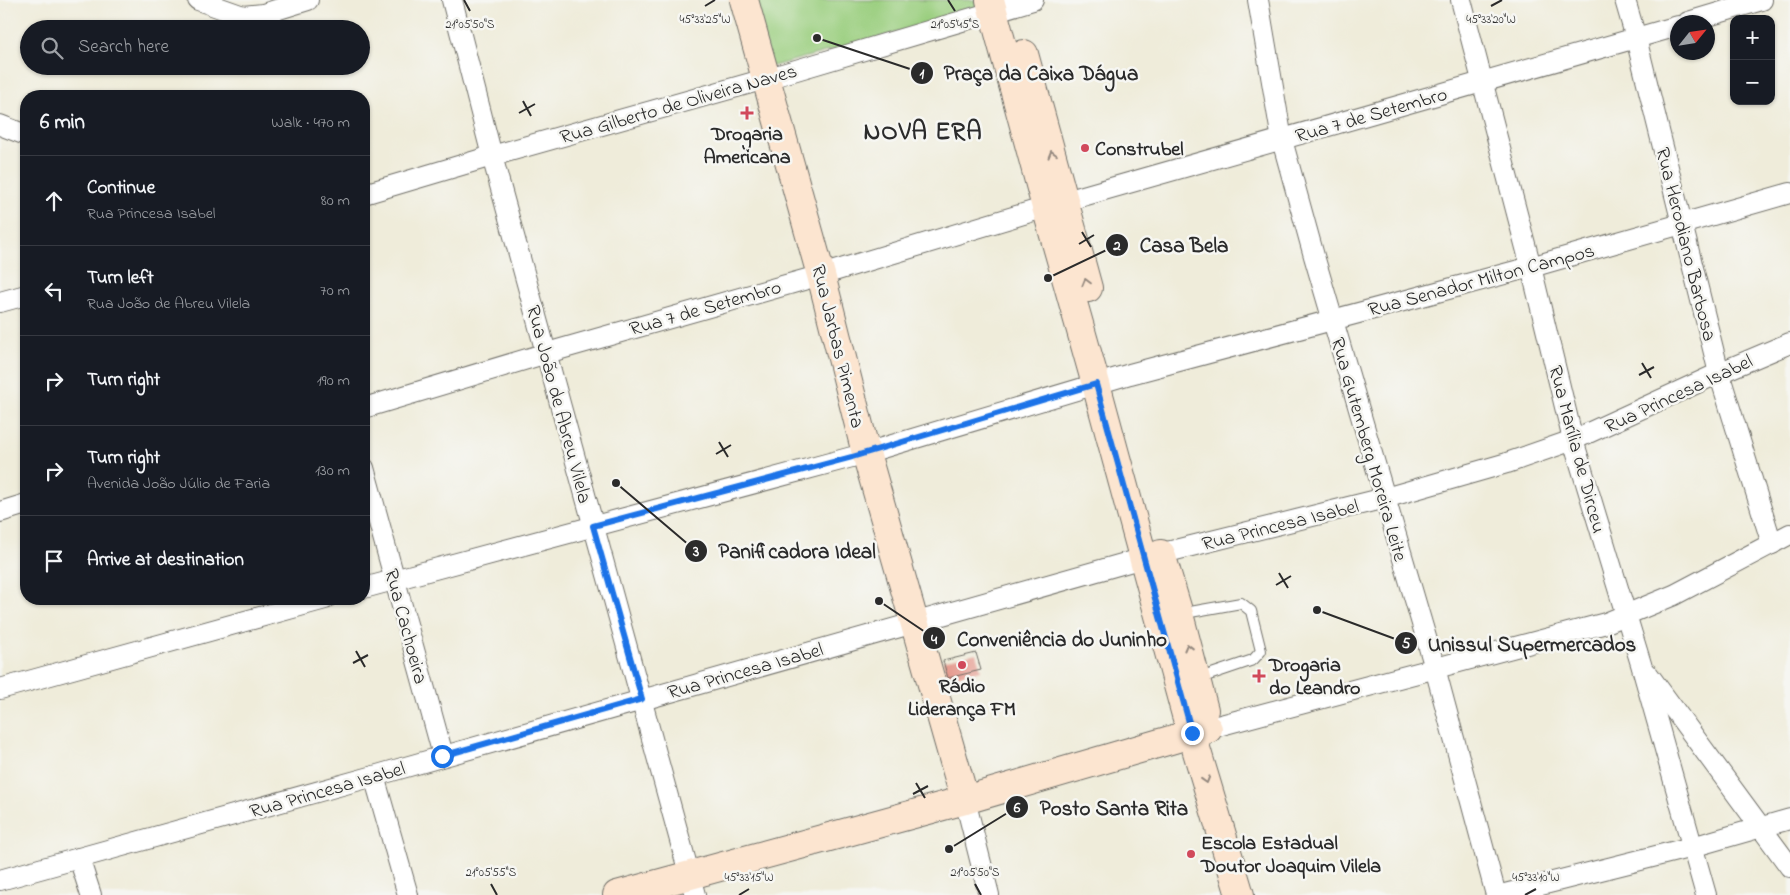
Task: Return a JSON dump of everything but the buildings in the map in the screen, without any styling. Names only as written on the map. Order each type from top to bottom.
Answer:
[{"type":"main road","name":"Rua Jarbas Pimenta","points":[[744,0],[821,275],[866,453],[965,800]]},
{"type":"main road","points":[[1007,4],[1055,204],[1201,731],[1240,895]]},
{"type":"main road","points":[[1152,556],[1180,614],[1196,679],[1201,731],[1256,895]]},
{"type":"main road","points":[[617,895],[691,885],[965,800],[1201,731]]},
{"type":"street","points":[[198,0],[243,16],[263,14],[308,0]]},
{"type":"street","name":"Rua João de Abreu Vilela","points":[[452,0],[492,156],[642,699],[691,885]]},
{"type":"street","name":"Rua Gutemberg Moreira Leite","points":[[1258,0],[1282,140],[1332,319],[1435,668],[1496,895]]},
{"type":"street","name":"Rua Marília de Dirceu","points":[[1461,0],[1531,266],[1574,440],[1641,664],[1706,895]]},
{"type":"street","name":"Rua Herodiano Barbosa","points":[[1625,0],[1720,373],[1772,544]]},
{"type":"street","points":[[1712,15],[1762,0]]},
{"type":"street","name":"Rua Gilberto de Oliveira Naves","points":[[370,192],[766,79],[1007,4]]},
{"type":"street","name":"Rua 7 de Setembro","points":[[370,406],[547,353],[821,275],[1055,204],[1670,28]]},
{"type":"street","points":[[0,125],[20,133]]},
{"type":"street","name":"Rua Senador Milton Campos","points":[[370,586],[866,453],[1105,382],[1790,193]]},
{"type":"street","points":[[0,302],[20,297]]},
{"type":"street","name":"Rua Princesa Isabel","points":[[0,880],[1152,556],[1385,498],[1507,463],[1574,440],[1790,343]]},
{"type":"street","name":"Rua Cachoeira","points":[[370,490],[442,756]]},
{"type":"street","points":[[0,512],[20,506]]},
{"type":"street","points":[[1201,731],[1626,616],[1674,595],[1790,534]]},
{"type":"street","points":[[0,689],[303,605]]},
{"type":"street","points":[[1641,664],[1790,867]]},
{"type":"street","points":[[374,776],[408,895]]},
{"type":"street","name":"Rua Jarbas Pimenta","points":[[965,800],[988,895]]},
{"type":"street","points":[[1502,895],[1692,847],[1790,819]]},
{"type":"street","points":[[79,858],[91,895]]},
{"type":"lane","points":[[1180,614],[1241,603],[1251,610],[1261,651],[1253,660],[1196,679]]},
{"type":"green space","points":[[749,0],[985,0],[987,8],[766,68]]},
{"type":"place","name":"Praça da Caixa Dágua","points":[[817,38]]},
{"type":"place","name":"Drogaria Americana","points":[[747,113]]},
{"type":"place","name":"Construbel","points":[[1085,148]]},
{"type":"place","name":"Casa Bela","points":[[1048,278]]},
{"type":"place","name":"Panificadora Ideal","points":[[616,483]]},
{"type":"place","name":"Conveniência do Juninho","points":[[879,601]]},
{"type":"place","name":"Unissul Supermercados","points":[[1317,610]]},
{"type":"place","name":"Rádio Liderança FM","points":[[962,665]]},
{"type":"place","name":"Drogaria do Leandro","points":[[1259,676]]},
{"type":"place","name":"Posto Santa Rita","points":[[949,849]]},
{"type":"place","name":"Escola Estadual Doutor Joaquim Vilela","points":[[1191,854]]},
{"type":"district","name":"NOVA ERA","points":[[923,130]]},
{"type":"route","points":[[442,756],[642,699],[593,526],[852,457],[1096,384],[1192,733]]}]
